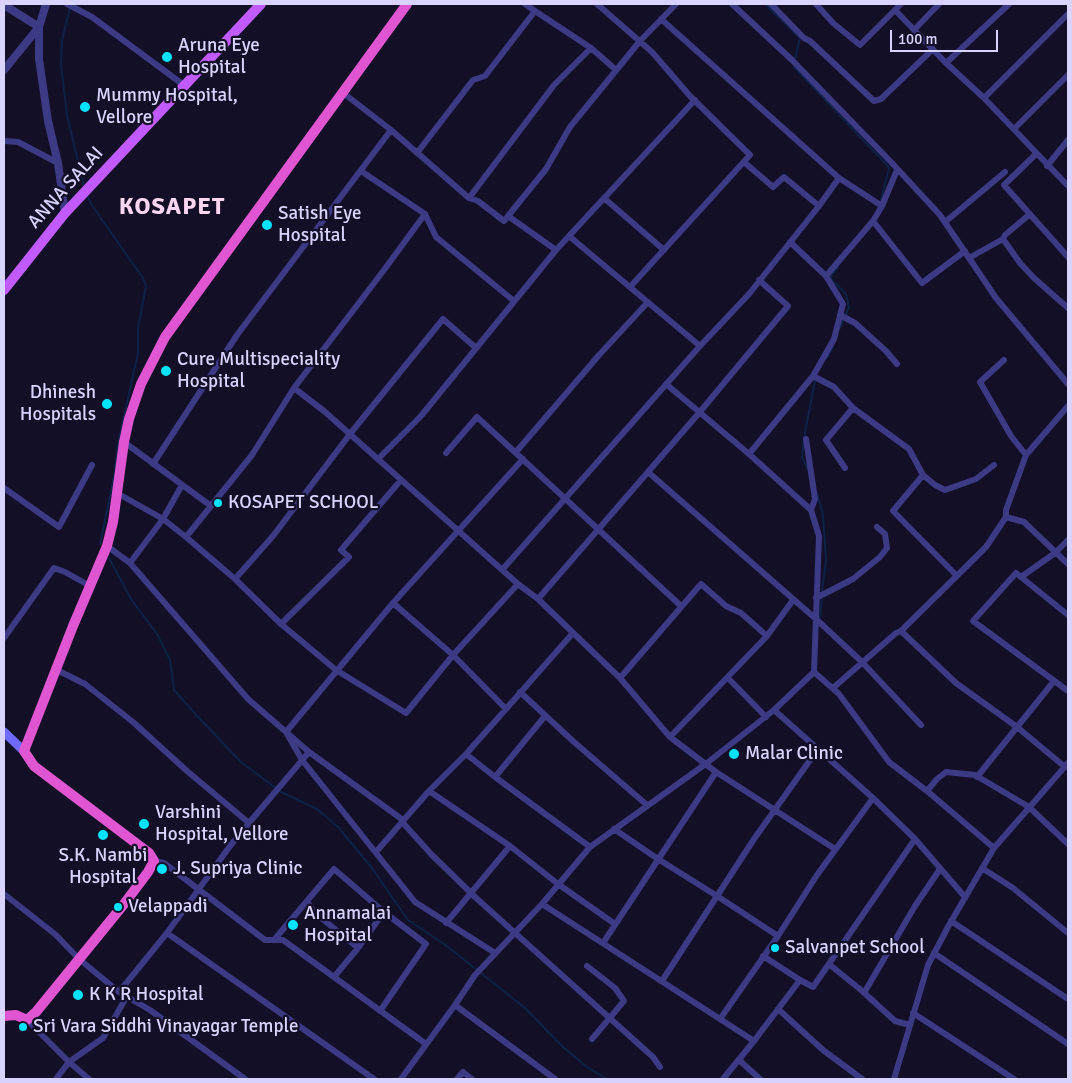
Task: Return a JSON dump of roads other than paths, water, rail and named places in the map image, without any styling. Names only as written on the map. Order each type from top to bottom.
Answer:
[{"type":"highway","points":[[4,1016],[16,1015],[27,1020],[36,1012],[134,891],[154,861],[149,853],[34,766],[24,751],[107,546],[113,522],[124,442],[129,419],[141,384],[165,337],[407,4]]},
{"type":"main road","name":"ANNA SALAI","points":[[4,290],[65,213],[261,4]]},
{"type":"main road","points":[[4,732],[24,751]]},
{"type":"street","points":[[46,4],[39,27],[39,59],[65,213]]},
{"type":"street","points":[[525,4],[591,48],[616,70]]},
{"type":"street","points":[[597,4],[640,41],[750,155],[630,287]]},
{"type":"street","points":[[342,92],[392,130],[469,198],[478,201],[504,221],[546,169],[570,127],[640,41],[676,4]]},
{"type":"street","points":[[732,4],[792,60],[892,162],[897,170],[945,222],[996,298],[1068,384]]},
{"type":"street","points":[[771,4],[804,38],[810,41],[874,101],[881,99],[933,49]]},
{"type":"street","points":[[816,4],[833,23],[860,45],[901,4]]},
{"type":"street","points":[[914,30],[939,4]]},
{"type":"street","points":[[946,63],[1009,4]]},
{"type":"street","points":[[4,5],[39,27]]},
{"type":"street","points":[[70,5],[92,18],[185,86]]},
{"type":"street","points":[[895,10],[946,63],[984,98],[1068,186]]},
{"type":"street","points":[[417,153],[473,80],[485,76],[535,11]]},
{"type":"street","points":[[984,98],[1068,14]]},
{"type":"street","points":[[661,19],[839,178],[882,206]]},
{"type":"street","points":[[4,70],[39,27]]},
{"type":"street","points":[[469,198],[554,85],[591,48]]},
{"type":"street","points":[[1014,129],[1068,75]]},
{"type":"street","points":[[378,459],[421,416],[556,250],[695,100]]},
{"type":"street","points":[[153,464],[237,335],[392,130]]},
{"type":"street","points":[[4,141],[18,142],[58,163]]},
{"type":"street","points":[[1047,166],[1067,143]]},
{"type":"street","points":[[1036,154],[1004,185],[1068,257]]},
{"type":"street","points":[[744,162],[773,187],[784,177],[819,206]]},
{"type":"street","points":[[361,170],[425,214],[436,237],[514,301]]},
{"type":"street","points":[[826,276],[873,221],[882,206],[897,170]]},
{"type":"street","points":[[945,222],[1005,172]]},
{"type":"street","points":[[502,570],[759,280],[819,206],[839,178]]},
{"type":"street","points":[[604,198],[664,250]]},
{"type":"street","points":[[186,537],[252,455],[294,388],[425,214]]},
{"type":"street","points":[[969,258],[1003,239],[1005,235],[1030,214]]},
{"type":"street","points":[[508,216],[556,250]]},
{"type":"street","points":[[873,221],[922,283],[965,251]]},
{"type":"street","points":[[569,236],[700,346]]},
{"type":"street","points":[[1003,239],[1020,263],[1034,278],[1068,308]]},
{"type":"street","points":[[749,454],[813,376],[834,339],[843,304],[826,276],[790,242]]},
{"type":"street","points":[[538,599],[699,413],[788,306],[759,280]]},
{"type":"street","points":[[516,452],[599,354],[648,302]]},
{"type":"street","points":[[840,315],[855,323],[886,351],[897,364]]},
{"type":"street","points":[[235,579],[273,536],[350,434],[443,319],[476,348]]},
{"type":"street","points":[[1004,360],[980,382],[1011,436],[1026,455]]},
{"type":"street","points":[[813,376],[834,387],[853,408],[909,450],[922,475],[945,490],[976,479],[994,465]]},
{"type":"street","points":[[401,1079],[475,975],[542,904],[590,846],[707,763],[774,710],[814,672],[819,536],[811,510],[749,454],[666,384]]},
{"type":"street","points":[[294,388],[324,411],[502,570],[538,599],[620,678],[670,737],[707,763],[716,772],[835,849]]},
{"type":"street","points":[[833,688],[896,633],[901,631],[956,575],[964,571],[986,547],[1006,517],[1006,510],[1026,455],[1068,406]]},
{"type":"street","points":[[845,468],[826,440],[853,408]]},
{"type":"street","points":[[446,453],[477,417],[681,606]]},
{"type":"street","points":[[806,439],[815,500],[811,510]]},
{"type":"street","points":[[124,442],[211,506]]},
{"type":"street","points":[[286,732],[393,603],[523,460]]},
{"type":"street","points":[[4,488],[59,527],[92,465]]},
{"type":"street","points":[[648,472],[816,619],[862,662],[921,725]]},
{"type":"street","points":[[922,475],[893,511],[956,575]]},
{"type":"street","points":[[281,624],[349,557],[341,550],[400,480]]},
{"type":"street","points":[[130,563],[163,519],[182,485]]},
{"type":"street","points":[[117,492],[163,519],[186,537],[235,579],[281,624],[336,670],[406,713],[453,655],[518,584]]},
{"type":"street","points":[[1006,517],[1024,522],[1068,564]]},
{"type":"street","points":[[816,598],[853,580],[880,557],[887,548],[885,534],[877,527]]},
{"type":"street","points":[[1021,577],[1055,553],[1068,540]]},
{"type":"street","points":[[107,546],[130,563],[248,699],[309,752],[404,820],[404,824],[431,854],[471,893],[653,1057],[660,1066]]},
{"type":"street","points":[[4,638],[54,568],[90,586]]},
{"type":"street","points":[[1068,616],[1016,573],[972,621],[1068,691]]},
{"type":"street","points":[[620,678],[701,584],[726,606],[741,613],[767,636]]},
{"type":"street","points":[[670,737],[767,636],[794,600]]},
{"type":"street","points":[[393,603],[453,655],[506,709]]},
{"type":"street","points":[[894,1079],[928,965],[934,953],[994,848],[1067,765],[1017,726],[956,683],[901,631]]},
{"type":"street","points":[[376,852],[573,633]]},
{"type":"street","points":[[57,670],[84,684],[133,722],[187,771],[250,823]]},
{"type":"street","points":[[814,672],[839,694],[889,762],[927,791],[994,848]]},
{"type":"street","points":[[728,678],[766,716]]},
{"type":"street","points":[[977,777],[1054,680]]},
{"type":"street","points":[[520,692],[647,805]]},
{"type":"street","points":[[774,710],[915,839],[965,897]]},
{"type":"street","points":[[495,777],[545,716]]},
{"type":"street","points":[[286,732],[302,760],[415,902],[495,952]]},
{"type":"street","points":[[662,981],[754,839],[818,749]]},
{"type":"street","points":[[119,992],[167,932],[230,846],[309,752]]},
{"type":"street","points":[[466,754],[590,846]]},
{"type":"street","points":[[603,943],[716,772]]},
{"type":"street","points":[[927,791],[946,772],[975,775],[1029,808],[1068,844]]},
{"type":"street","points":[[429,791],[510,846],[558,884],[615,924]]},
{"type":"street","points":[[720,1019],[778,936],[835,849],[872,798]]},
{"type":"street","points":[[614,829],[658,860],[778,936]]},
{"type":"street","points":[[763,956],[813,987],[830,965],[915,839]]},
{"type":"street","points":[[446,923],[510,846]]},
{"type":"street","points":[[154,861],[164,862],[265,940],[283,940],[426,1044]]},
{"type":"street","points":[[982,868],[1013,888],[1068,933]]},
{"type":"street","points":[[864,992],[915,906],[940,869]]},
{"type":"street","points":[[274,940],[334,870],[426,944],[380,1011]]},
{"type":"street","points":[[4,894],[56,935],[79,959],[119,992],[150,1010],[245,1079]]},
{"type":"street","points":[[307,901],[314,912],[358,948]]},
{"type":"street","points":[[542,904],[754,1041]]},
{"type":"street","points":[[334,977],[384,912]]},
{"type":"street","points":[[952,921],[1068,999]]},
{"type":"street","points":[[167,932],[374,1079]]},
{"type":"street","points":[[934,953],[1068,1044]]},
{"type":"street","points":[[830,965],[864,992],[895,1021],[910,1025]]},
{"type":"street","points":[[587,966],[614,988],[624,1001],[592,1039]]},
{"type":"street","points":[[723,1079],[800,980]]},
{"type":"street","points":[[56,1079],[69,1062],[103,1038],[127,996]]},
{"type":"street","points":[[455,1005],[555,1079]]},
{"type":"street","points":[[778,1009],[823,1050],[862,1079]]},
{"type":"street","points":[[913,1013],[1014,1079]]},
{"type":"street","points":[[27,1020],[89,1079]]},
{"type":"street","points":[[739,1060],[760,1079]]},
{"type":"street","points":[[457,1079],[463,1072],[472,1079]]},
{"type":"street","points":[[849,1079],[854,1073]]},
{"type":"waterway","points":[[765,4],[800,38],[795,59]]},
{"type":"waterway","points":[[70,8],[62,40],[61,64],[67,115],[84,187]]},
{"type":"waterway","points":[[794,64],[794,67],[889,168],[881,200]]},
{"type":"waterway","points":[[87,195],[91,204],[143,278],[146,286],[138,328],[138,353],[118,443],[115,469]]},
{"type":"waterway","points":[[838,267],[830,278],[846,294],[849,307],[840,328]]},
{"type":"waterway","points":[[827,358],[833,347]]},
{"type":"waterway","points":[[808,470],[802,457],[815,380]]},
{"type":"waterway","points":[[100,544],[115,472]]},
{"type":"waterway","points":[[817,493],[823,515],[826,560],[822,592]]},
{"type":"waterway","points":[[109,558],[131,599],[157,634],[170,660],[174,690],[241,762],[281,792],[317,809],[338,827],[372,868],[408,920],[444,944],[525,1008],[563,1047],[587,1067],[607,1079]]},
{"type":"waterway","points":[[820,618],[822,597]]},
{"type":"place","name":"Aruna Eye Hospital","points":[[167,57]]},
{"type":"place","name":"Mummy Hospital, Vellore","points":[[85,107]]},
{"type":"place","name":"Satish Eye Hospital","points":[[267,225]]},
{"type":"place","name":"Cure Multispeciality Hospital","points":[[166,371]]},
{"type":"place","name":"Dhinesh Hospitals","points":[[107,404]]},
{"type":"place","name":"KOSAPET SCHOOL","points":[[218,503]]},
{"type":"place","name":"Malar Clinic","points":[[734,754]]},
{"type":"place","name":"Varshini Hospital, Vellore","points":[[144,824]]},
{"type":"place","name":"S.K. Nambi Hospital","points":[[103,835]]},
{"type":"place","name":"J. Supriya Clinic","points":[[162,869]]},
{"type":"place","name":"Velappadi","points":[[118,907]]},
{"type":"place","name":"Annamalai Hospital","points":[[293,925]]},
{"type":"place","name":"Salvanpet School","points":[[775,948]]},
{"type":"place","name":"K K R Hospital","points":[[78,995]]},
{"type":"place","name":"Sri Vara Siddhi Vinayagar Temple","points":[[23,1027]]},
{"type":"district","name":"KOSAPET","points":[[172,208]]}]
